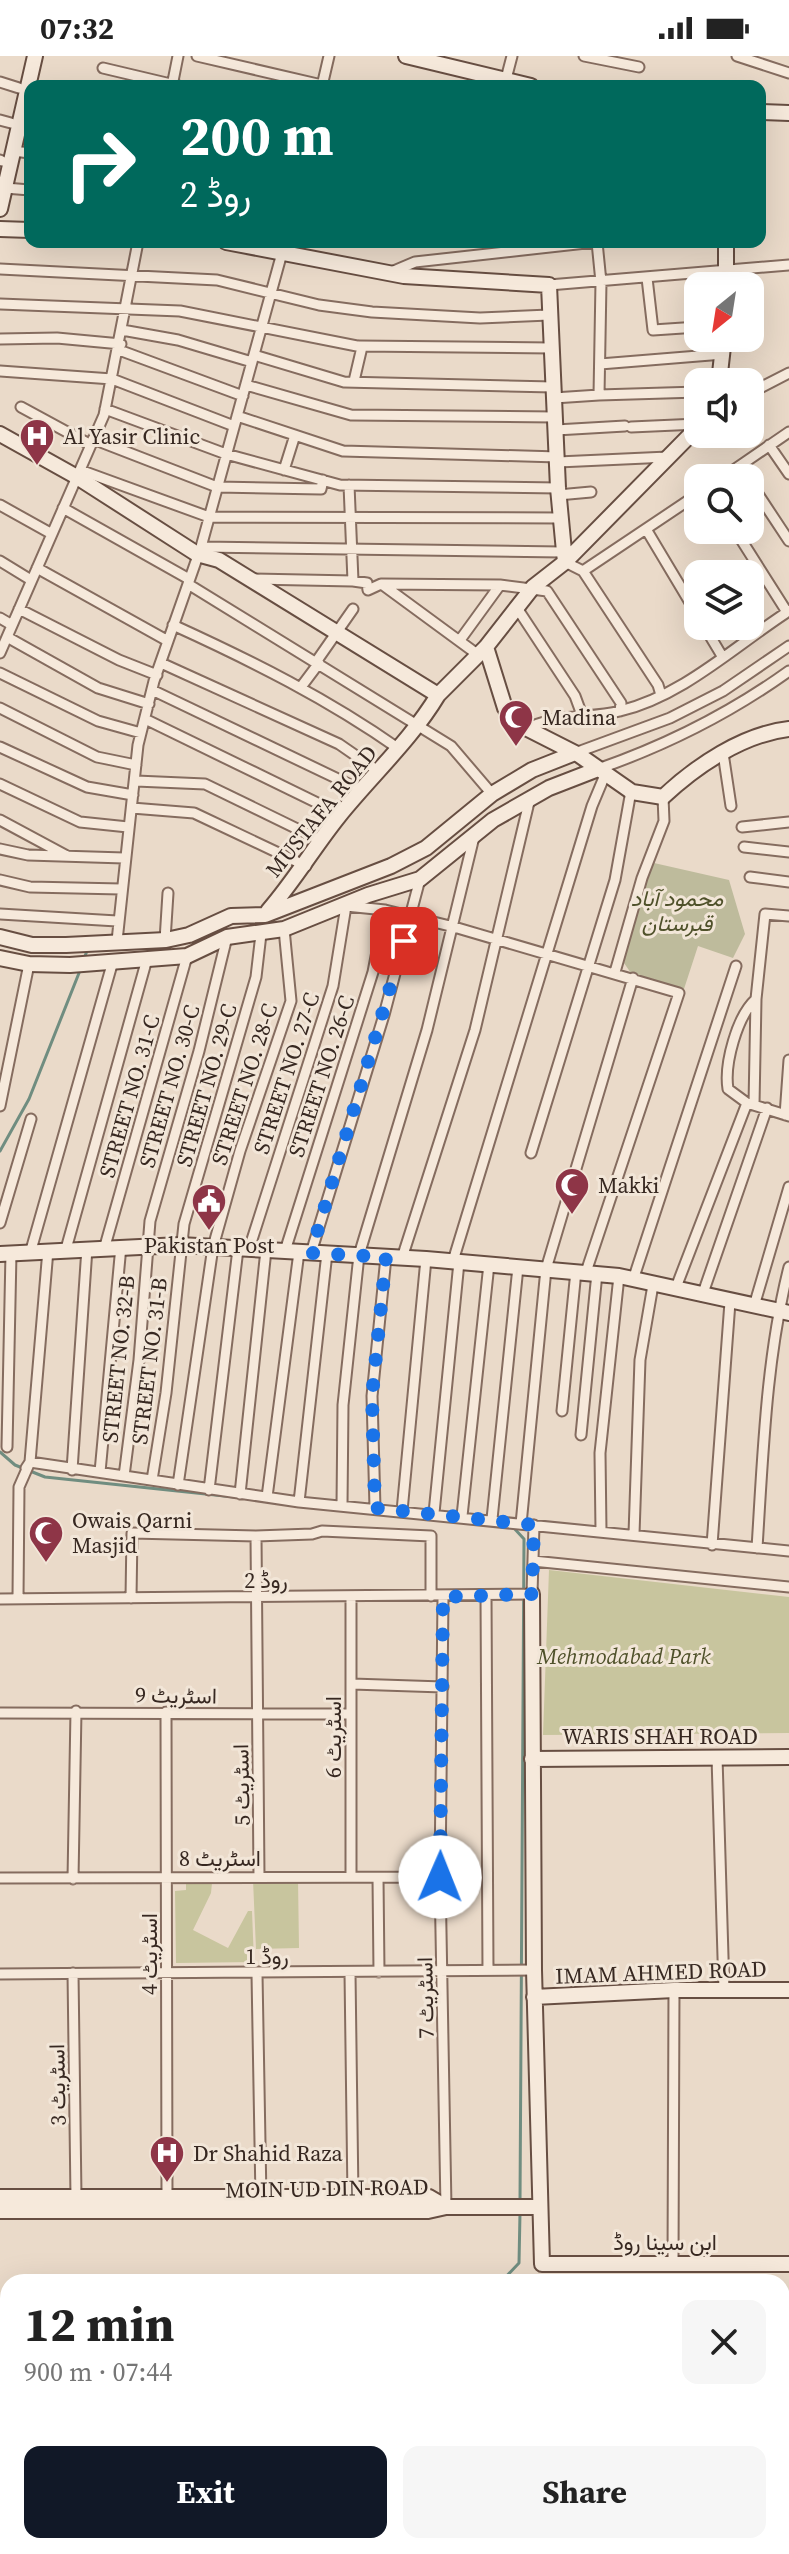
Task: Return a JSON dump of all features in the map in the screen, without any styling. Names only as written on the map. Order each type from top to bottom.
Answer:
[{"type":"street","points":[[16,118],[27,56]]},
{"type":"street","points":[[28,80],[35,56]]},
{"type":"street","points":[[176,80],[178,56]]},
{"type":"street","points":[[197,56],[298,80]]},
{"type":"street","points":[[324,80],[329,56]]},
{"type":"street","points":[[406,56],[503,80]]},
{"type":"street","points":[[511,80],[512,56]]},
{"type":"street","points":[[584,56],[639,67]]},
{"type":"street","points":[[737,56],[789,73]]},
{"type":"street","points":[[103,68],[154,80]]},
{"type":"street","points":[[0,82],[19,88]]},
{"type":"street","points":[[0,209],[5,188],[4,161],[24,92]]},
{"type":"street","points":[[766,112],[789,113]]},
{"type":"street","points":[[4,161],[24,155]]},
{"type":"street","points":[[5,188],[24,190]]},
{"type":"street","points":[[0,229],[24,230]]},
{"type":"street","points":[[0,653],[105,409],[120,347],[124,308],[137,248]]},
{"type":"street","points":[[117,941],[124,858],[141,733],[152,690],[209,517],[284,248]]},
{"type":"street","points":[[288,248],[389,273],[549,285],[684,278]]},
{"type":"street","points":[[389,273],[415,262],[542,248]]},
{"type":"street","points":[[597,248],[601,282],[599,395]]},
{"type":"street","points":[[726,248],[726,272]]},
{"type":"street","points":[[758,272],[789,265]]},
{"type":"street","points":[[0,269],[131,273],[217,280],[319,305],[372,312],[480,318],[549,315]]},
{"type":"street","points":[[647,278],[653,330],[684,328]]},
{"type":"street","points":[[549,285],[563,557]]},
{"type":"street","points":[[0,304],[180,311],[359,346],[551,348]]},
{"type":"street","points":[[122,330],[178,340],[344,382],[599,395],[684,392]]},
{"type":"street","points":[[0,339],[57,338],[120,347],[243,396]]},
{"type":"street","points":[[354,381],[362,347],[359,346]]},
{"type":"street","points":[[600,364],[723,354],[721,368]]},
{"type":"street","points":[[0,371],[112,379],[236,421],[295,435],[343,451],[558,460],[668,457]]},
{"type":"street","points":[[764,386],[789,373]]},
{"type":"street","points":[[246,385],[351,415],[628,427],[684,426]]},
{"type":"street","points":[[21,407],[92,442],[217,487],[321,489],[323,480]]},
{"type":"street","points":[[105,409],[226,454],[349,485],[591,492]]},
{"type":"street","points":[[743,464],[789,432]]},
{"type":"street","points":[[0,434],[79,474],[438,695]]},
{"type":"street","points":[[284,470],[295,435]]},
{"type":"street","name":"MUSTAFA ROAD","points":[[265,915],[306,866],[320,840],[340,814],[420,725],[438,695],[481,651],[533,587],[684,440]]},
{"type":"street","points":[[769,445],[789,474]]},
{"type":"street","points":[[79,474],[209,517],[561,518]]},
{"type":"street","points":[[349,485],[353,581]]},
{"type":"street","points":[[583,571],[684,503]]},
{"type":"street","points":[[764,503],[789,541]]},
{"type":"street","points":[[0,505],[52,534]]},
{"type":"street","points":[[63,508],[189,581],[420,725],[451,746],[492,794]]},
{"type":"street","points":[[646,529],[684,593]]},
{"type":"street","points":[[525,730],[554,719],[620,711],[661,695],[788,612],[744,544]]},
{"type":"street","points":[[199,550],[352,548],[563,557]]},
{"type":"street","points":[[470,550],[563,557],[583,571],[658,685],[661,695]]},
{"type":"street","points":[[0,561],[31,580]]},
{"type":"street","points":[[37,568],[168,641]]},
{"type":"street","points":[[248,579],[353,581],[367,583],[368,590],[381,584],[500,585],[547,591],[621,703],[620,711]]},
{"type":"street","points":[[381,584],[460,640],[481,651],[505,708],[525,730],[577,754],[631,791],[663,797]]},
{"type":"street","points":[[460,640],[500,585]]},
{"type":"street","points":[[517,608],[575,696],[582,715]]},
{"type":"street","points":[[19,609],[119,660],[157,675]]},
{"type":"street","points":[[301,687],[353,609]]},
{"type":"street","points":[[0,618],[12,625]]},
{"type":"street","points":[[173,625],[301,687],[350,714],[399,749]]},
{"type":"street","points":[[7,637],[98,688],[149,704]]},
{"type":"street","points":[[712,640],[722,656]]},
{"type":"street","points":[[0,937],[43,945],[165,940],[189,935],[231,916],[265,915],[391,866],[426,848],[492,794],[532,770],[683,711],[723,691],[789,646]]},
{"type":"street","points":[[161,663],[339,744],[378,771]]},
{"type":"street","points":[[0,958],[29,964],[187,956],[227,937],[284,929],[420,879],[493,820],[530,798],[702,727],[738,707],[789,671]]},
{"type":"street","points":[[0,673],[98,721],[141,733]]},
{"type":"street","points":[[152,690],[361,790]]},
{"type":"street","points":[[0,708],[97,757],[136,765]]},
{"type":"street","points":[[145,719],[340,814]]},
{"type":"street","points":[[615,972],[642,878],[664,821],[663,797],[689,773],[723,753],[785,728]]},
{"type":"street","points":[[0,747],[87,787],[133,795]]},
{"type":"street","points":[[723,753],[731,806]]},
{"type":"street","points":[[434,1513],[456,1262],[592,806],[599,770]]},
{"type":"street","points":[[136,781],[205,784],[320,840]]},
{"type":"street","points":[[0,784],[80,822],[128,827]]},
{"type":"street","points":[[531,1153],[615,880],[631,791]]},
{"type":"street","points":[[402,1258],[475,1030],[530,798]]},
{"type":"street","points":[[132,808],[194,813],[306,866]]},
{"type":"street","points":[[0,820],[68,857]]},
{"type":"street","points":[[742,827],[789,822]]},
{"type":"street","points":[[342,1505],[343,1405],[359,1255],[454,927],[475,835]]},
{"type":"street","points":[[744,847],[789,852]]},
{"type":"street","points":[[0,849],[28,855],[124,858]]},
{"type":"street","points":[[750,877],[789,882]]},
{"type":"street","points":[[267,1497],[298,1252],[411,916],[420,879]]},
{"type":"street","points":[[0,880],[30,887],[121,889]]},
{"type":"street","points":[[165,940],[168,893]]},
{"type":"street","points":[[346,906],[385,910],[454,927],[679,993],[586,1272],[562,1411]]},
{"type":"street","name":"STREET NO. 27-C","points":[[209,1490],[244,1249],[333,986],[346,906]]},
{"type":"street","name":"STREET NO. 26-C","points":[[298,1252],[373,972],[385,910]]},
{"type":"street","points":[[0,914],[117,921]]},
{"type":"street","points":[[675,1291],[750,1104],[765,914],[789,916]]},
{"type":"street","name":"STREET NO. 28-C","points":[[178,1485],[213,1247],[240,1151],[291,1001],[284,929]]},
{"type":"street","name":"STREET NO. 29-C","points":[[180,1245],[256,977],[261,934]]},
{"type":"street","name":"STREET NO. 30-C","points":[[147,1245],[150,1221],[227,937]]},
{"type":"street","name":"STREET NO. 31-C","points":[[105,1246],[187,956]]},
{"type":"street","points":[[66,1249],[147,959]]},
{"type":"street","points":[[31,1250],[113,961]]},
{"type":"street","points":[[0,1106],[29,964]]},
{"type":"street","points":[[601,1530],[600,1453],[626,1278],[736,966]]},
{"type":"street","points":[[521,1524],[546,1269],[633,978]]},
{"type":"street","points":[[756,999],[748,1006],[741,1025],[726,1077],[728,1089],[750,1104],[787,1115],[789,1060]]},
{"type":"street","points":[[702,1296],[767,1108]]},
{"type":"street","points":[[0,1223],[31,1119]]},
{"type":"street","points":[[754,1306],[789,1187]]},
{"type":"street","points":[[778,1225],[789,1229]]},
{"type":"street","name":"STREET NO. 32-B","points":[[124,1476],[139,1360],[147,1245]]},
{"type":"street","points":[[7,1447],[6,1254],[105,1246],[180,1245],[426,1259],[586,1272],[784,1312]]},
{"type":"street","name":"STREET NO. 31-B","points":[[152,1480],[166,1393],[180,1245]]},
{"type":"street","points":[[100,1472],[121,1246]]},
{"type":"street","points":[[72,1470],[87,1248]]},
{"type":"street","points":[[18,1598],[18,1492],[28,1465],[48,1250]]},
{"type":"street","points":[[240,1494],[266,1250]]},
{"type":"street","points":[[299,1502],[327,1253]]},
{"type":"street","points":[[375,1508],[372,1396],[386,1257]]},
{"type":"street","points":[[402,1511],[426,1259]]},
{"type":"street","points":[[462,1516],[489,1264]]},
{"type":"street","points":[[492,1519],[518,1267]]},
{"type":"street","points":[[757,1548],[766,1400],[784,1312],[789,1267]]},
{"type":"street","points":[[581,1435],[586,1272]]},
{"type":"street","points":[[634,1534],[640,1360],[653,1285]]},
{"type":"street","points":[[712,1545],[730,1302]]},
{"type":"street","points":[[28,1465],[100,1472],[299,1502],[434,1513],[789,1551]]},
{"type":"street","points":[[446,2207],[531,2206],[534,1997],[529,1970],[532,1759],[528,1594],[534,1525]]},
{"type":"street","points":[[131,1598],[132,1533],[256,1536],[322,1531],[431,1536],[431,1596]]},
{"type":"street","name":"اسٹریٹ 5","points":[[256,1536],[259,1876]]},
{"type":"street","points":[[533,1561],[789,1587]]},
{"type":"street","points":[[488,1970],[489,1594]]},
{"type":"street","name":"روڈ 2","points":[[0,1599],[528,1594]]},
{"type":"street","name":"اسٹریٹ 7","points":[[443,1597],[440,1877],[446,2207]]},
{"type":"street","name":"اسٹریٹ 6","points":[[351,1598],[351,1876]]},
{"type":"street","points":[[352,1684],[443,1687]]},
{"type":"street","points":[[73,1879],[76,1711]]},
{"type":"street","name":"اسٹریٹ 4","points":[[166,1712],[167,2196]]},
{"type":"street","name":"اسٹریٹ 9","points":[[0,1713],[351,1714]]},
{"type":"street","points":[[717,1757],[724,1990]]},
{"type":"street","name":"WARIS SHAH ROAD","points":[[532,1759],[789,1757]]},
{"type":"street","name":"اسٹریٹ 8","points":[[0,1878],[440,1877]]},
{"type":"street","points":[[378,1878],[379,1972]]},
{"type":"street","name":"روڈ 1","points":[[0,1974],[529,1970]]},
{"type":"street","name":"اسٹریٹ 3","points":[[73,1973],[76,2197]]},
{"type":"street","points":[[350,1973],[353,2197]]},
{"type":"street","points":[[257,1974],[262,2203]]},
{"type":"street","points":[[673,2264],[674,1990]]},
{"type":"street","name":"IMAM AHMED ROAD","points":[[534,1997],[674,1990],[789,1990]]},
{"type":"street","name":"MOIN UD DIN ROAD","points":[[0,2197],[76,2197],[119,2204],[167,2196],[428,2211],[446,2207]]},
{"type":"street","name":"MOIN UD DIN ROAD","points":[[0,2211],[353,2197],[429,2197],[446,2207]]},
{"type":"street","name":"ابن سینا روڈ","points":[[531,2206],[542,2264],[789,2264]]},
{"type":"green space","name":"محمود آباد قبرستان","points":[[654,863],[729,880],[745,934],[733,958],[698,946],[683,992],[633,976],[624,963],[641,886]]},
{"type":"green space","name":"Mehmodabad Park","points":[[549,1570],[789,1597],[789,1733],[543,1735]]},
{"type":"green space","points":[[298,1879],[299,1948],[256,1949],[253,1880]]},
{"type":"green space","points":[[186,1882],[212,1883],[211,1893],[193,1930],[228,1948],[248,1911],[252,1911],[254,1962],[176,1963],[175,1891],[186,1890]]},
{"type":"waterway","points":[[83,961],[87,951]]},
{"type":"waterway","points":[[0,1151],[29,1099],[81,968]]},
{"type":"waterway","points":[[0,1452],[15,1465],[45,1477],[234,1497]]},
{"type":"waterway","points":[[512,1526],[524,1539],[520,2202]]},
{"type":"waterway","points":[[509,2274],[519,2263],[520,2213]]},
{"type":"place","name":"Al Yasir Clinic","points":[[37,467]]},
{"type":"place","name":"Madina","points":[[516,748]]},
{"type":"place","name":"Makki","points":[[572,1216]]},
{"type":"place","name":"Pakistan Post","points":[[209,1232]]},
{"type":"place","name":"Owais Qarni Masjid","points":[[46,1564]]},
{"type":"place","name":"Dr Shahid Raza","points":[[167,2184]]},
{"type":"route","points":[[404,941],[311,1253],[386,1257],[372,1396],[375,1508],[534,1525],[532,1594],[443,1597],[440,1877]]}]
